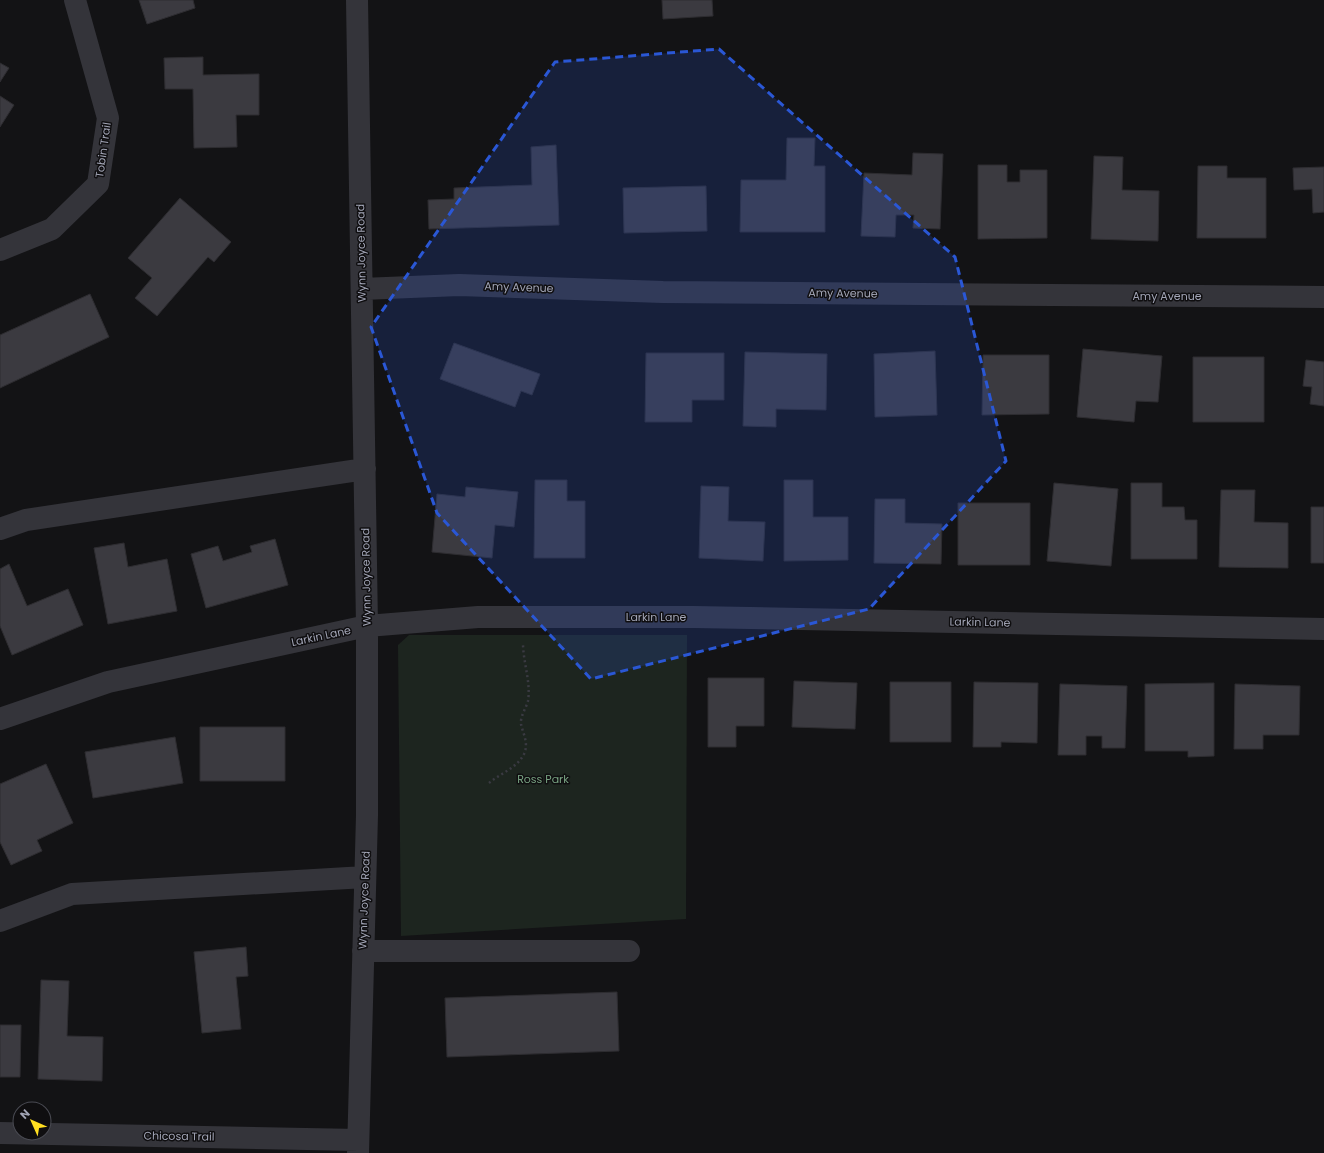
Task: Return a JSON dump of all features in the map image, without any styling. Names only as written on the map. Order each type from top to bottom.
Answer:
[{"type":"street","name":"Tobin Trail","points":[[0,250],[52,229],[98,184],[108,118],[75,0]]},
{"type":"street","name":"Wynn Joyce Road","points":[[357,0],[367,626],[367,815],[358,1146]]},
{"type":"street","name":"Amy Avenue","points":[[362,289],[459,285],[663,292],[1324,297]]},
{"type":"street","points":[[0,529],[26,520],[365,469]]},
{"type":"street","name":"Larkin Lane","points":[[0,719],[108,682],[367,626],[478,617],[663,617],[1324,629]]},
{"type":"street","points":[[0,921],[72,894],[365,878]]},
{"type":"street","points":[[363,951],[629,952]]},
{"type":"street","name":"Chicosa Trail","points":[[0,1133],[358,1146]]},
{"type":"path","points":[[489,782],[512,768],[525,752],[526,741],[521,723],[528,700],[528,687],[523,656],[523,643]]},
{"type":"highlighted area","points":[[719,49],[955,257],[1006,461],[869,609],[591,679],[437,513],[371,327],[555,62]]},
{"type":"green space","name":"Ross Park","points":[[409,635],[687,635],[686,919],[401,936],[398,645]]},
{"type":"building","points":[[139,0],[193,0],[195,8],[147,24]]},
{"type":"building","points":[[662,0],[712,0],[713,16],[663,19]]},
{"type":"building","points":[[203,57],[203,75],[259,74],[259,115],[236,115],[237,147],[194,148],[193,89],[165,89],[164,58]]},
{"type":"building","points":[[0,63],[9,68],[0,82]]},
{"type":"building","points":[[0,96],[14,105],[0,127]]},
{"type":"building","points":[[787,138],[815,138],[814,166],[825,166],[825,232],[740,232],[741,180],[786,180]]},
{"type":"building","points":[[556,145],[559,225],[429,229],[428,200],[454,199],[454,188],[532,185],[531,147]]},
{"type":"building","points":[[913,153],[943,154],[940,229],[913,228],[914,215],[896,215],[895,237],[861,236],[864,173],[912,175]]},
{"type":"building","points":[[1094,156],[1123,157],[1122,190],[1159,191],[1158,241],[1091,239]]},
{"type":"building","points":[[978,165],[1007,165],[1007,182],[1020,182],[1020,170],[1047,170],[1047,238],[978,239]]},
{"type":"building","points":[[1198,166],[1227,166],[1227,178],[1266,178],[1266,238],[1197,238]]},
{"type":"building","points":[[1324,167],[1324,212],[1313,213],[1312,189],[1294,190],[1293,168]]},
{"type":"building","points":[[706,186],[707,231],[624,233],[623,188]]},
{"type":"building","points":[[180,198],[231,242],[214,262],[208,257],[157,316],[135,298],[152,278],[128,258]]},
{"type":"building","points":[[90,294],[109,337],[0,388],[0,335]]},
{"type":"building","points":[[454,343],[540,374],[532,395],[521,391],[515,407],[440,379]]},
{"type":"building","points":[[1083,349],[1162,356],[1158,402],[1136,401],[1134,422],[1077,417]]},
{"type":"building","points":[[935,351],[937,415],[875,417],[874,354]]},
{"type":"building","points":[[745,352],[827,354],[826,410],[776,409],[776,427],[743,426]]},
{"type":"building","points":[[646,353],[724,353],[724,400],[692,400],[692,422],[645,422]]},
{"type":"building","points":[[983,355],[1049,355],[1049,414],[982,415]]},
{"type":"building","points":[[1193,357],[1264,357],[1264,422],[1193,422]]},
{"type":"building","points":[[1306,360],[1324,362],[1324,406],[1310,404],[1312,387],[1303,386]]},
{"type":"building","points":[[535,480],[567,480],[567,501],[585,501],[585,558],[534,558]]},
{"type":"building","points":[[784,480],[813,480],[813,517],[848,517],[848,560],[784,561]]},
{"type":"building","points":[[1054,483],[1118,489],[1111,566],[1047,561]]},
{"type":"building","points":[[1131,483],[1162,483],[1162,507],[1184,507],[1185,520],[1197,520],[1197,559],[1131,559]]},
{"type":"building","points":[[701,486],[729,487],[728,521],[765,522],[763,561],[699,558]]},
{"type":"building","points":[[466,487],[518,492],[514,527],[495,525],[492,558],[432,552],[437,494],[465,497]]},
{"type":"building","points":[[1221,490],[1255,490],[1254,522],[1288,523],[1288,568],[1219,567]]},
{"type":"building","points":[[875,499],[905,499],[905,523],[942,524],[941,564],[874,563]]},
{"type":"building","points":[[958,503],[1030,503],[1030,565],[958,565]]},
{"type":"building","points":[[1311,507],[1324,507],[1324,563],[1311,563]]},
{"type":"building","points":[[275,539],[288,585],[206,608],[191,554],[218,546],[223,561],[252,552],[250,546]]},
{"type":"building","points":[[124,543],[128,567],[167,559],[177,611],[108,624],[94,548]]},
{"type":"building","points":[[9,564],[27,606],[68,589],[83,625],[12,655],[0,626],[0,569]]},
{"type":"building","points":[[708,678],[764,678],[764,726],[736,726],[736,747],[708,747]]},
{"type":"building","points":[[794,681],[857,683],[855,729],[792,727]]},
{"type":"building","points":[[890,682],[951,682],[951,742],[890,742]]},
{"type":"building","points":[[974,682],[1038,683],[1037,743],[1001,742],[1001,747],[973,747]]},
{"type":"building","points":[[1214,683],[1214,756],[1188,757],[1188,751],[1145,751],[1145,684]]},
{"type":"building","points":[[1060,684],[1127,686],[1125,748],[1102,748],[1102,736],[1086,736],[1086,755],[1058,755]]},
{"type":"building","points":[[1235,684],[1300,686],[1299,735],[1263,735],[1263,749],[1234,749]]},
{"type":"building","points":[[200,727],[285,727],[285,781],[200,781]]},
{"type":"building","points":[[175,737],[183,783],[93,798],[85,752]]},
{"type":"building","points":[[46,764],[73,823],[37,840],[42,851],[11,865],[0,842],[0,784]]},
{"type":"building","points":[[246,947],[248,976],[236,977],[241,1029],[202,1033],[194,952]]},
{"type":"building","points":[[41,980],[69,981],[67,1036],[103,1037],[102,1081],[38,1079]]},
{"type":"building","points":[[617,992],[619,1051],[447,1057],[445,998]]},
{"type":"building","points":[[0,1025],[21,1025],[20,1077],[0,1077]]}]
